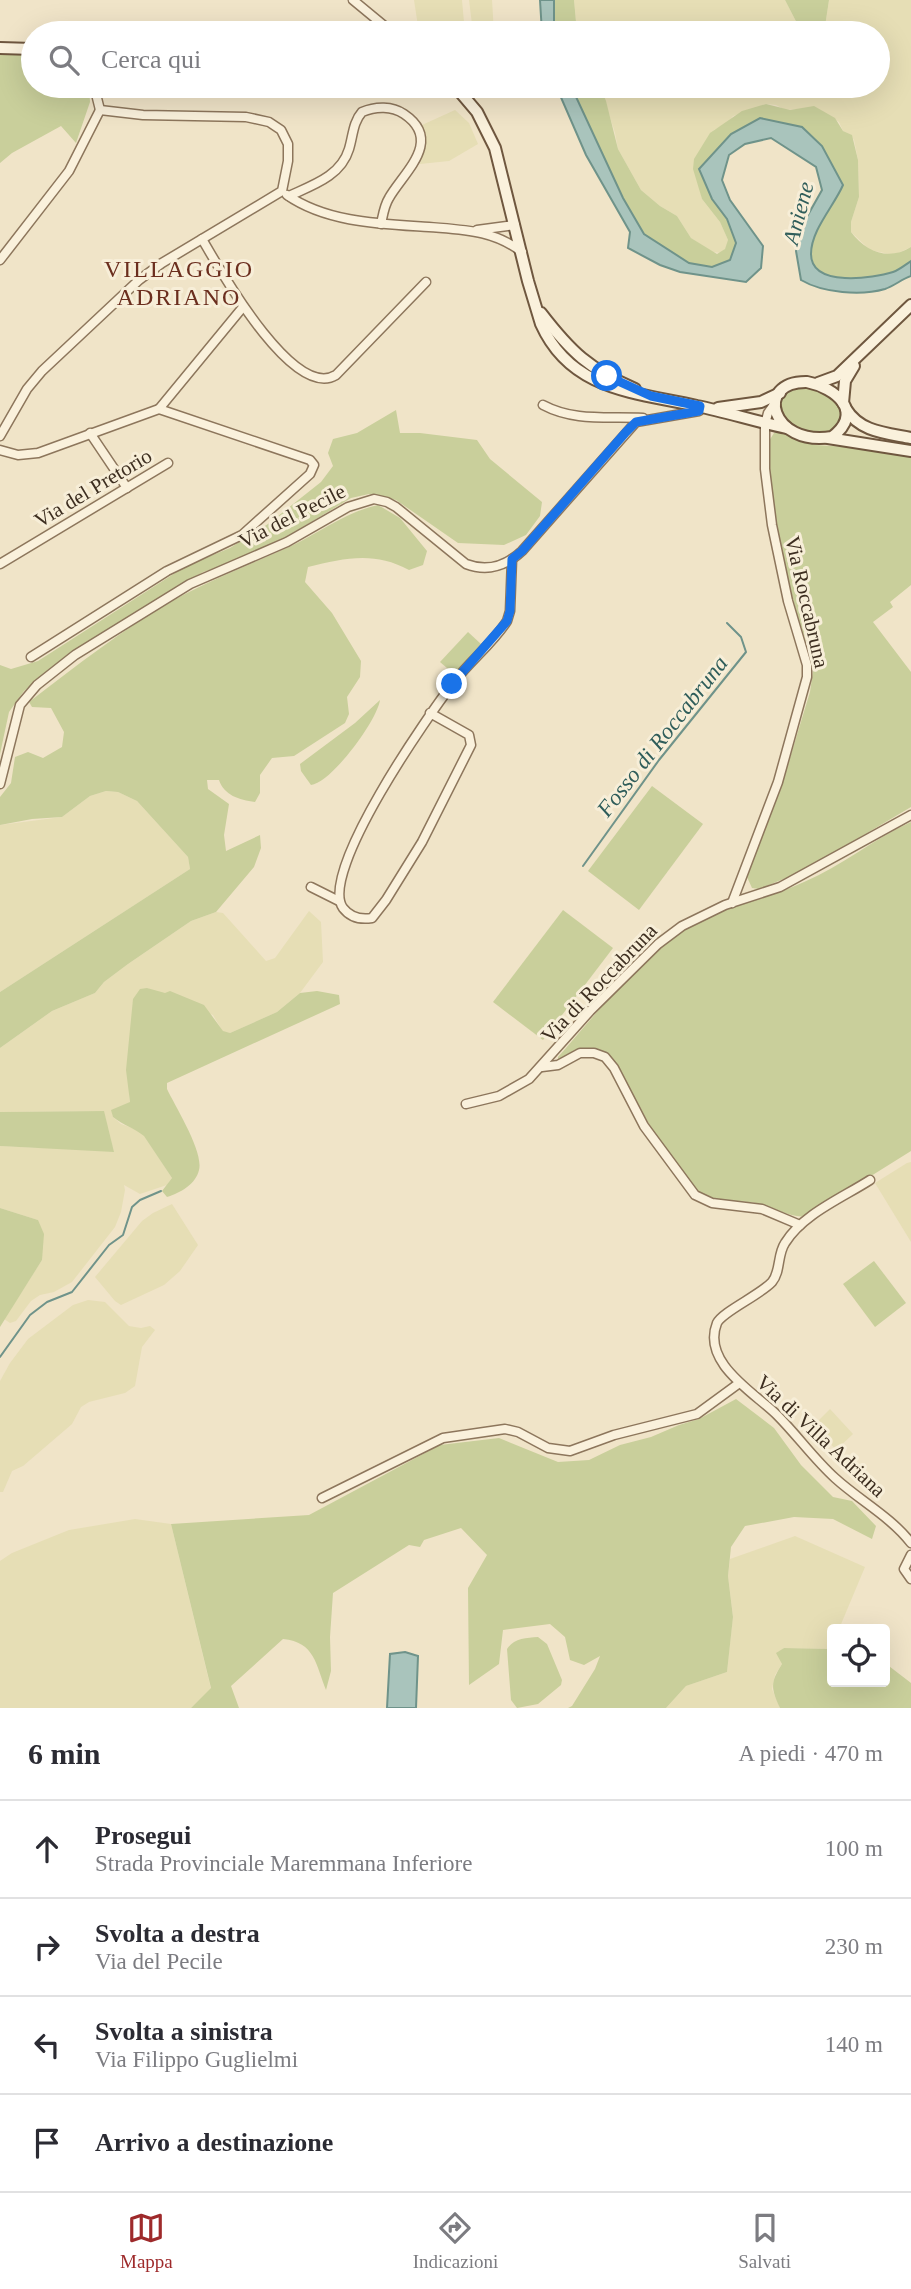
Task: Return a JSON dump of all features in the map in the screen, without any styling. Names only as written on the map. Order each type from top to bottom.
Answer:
[{"type":"main road","points":[[0,48],[21,49]]},
{"type":"main road","points":[[466,98],[477,111],[493,142],[542,327],[550,341],[576,369],[606,386],[700,406],[787,428],[807,436],[911,451]]},
{"type":"main road","points":[[712,409],[777,398],[794,383],[824,382],[834,378],[911,304]]},
{"type":"main road","points":[[828,438],[840,430],[845,381],[860,355]]},
{"type":"main road","points":[[812,383],[835,392],[853,420],[860,425],[911,438]]},
{"type":"main road","points":[[777,398],[776,415],[787,428]]},
{"type":"street","points":[[353,0],[378,21]]},
{"type":"street","points":[[0,260],[67,173],[100,110],[97,98]]},
{"type":"street","points":[[0,436],[27,389],[52,360],[143,276],[202,239],[285,193],[320,182],[337,170],[346,157],[354,125],[361,113],[369,109],[394,109],[413,122],[419,131],[420,146],[413,167],[388,200],[381,224]]},
{"type":"street","points":[[100,110],[143,115],[246,117],[269,122],[279,128],[287,140],[285,193]]},
{"type":"street","points":[[285,193],[304,205],[339,216],[381,224],[476,230],[515,225]]},
{"type":"street","points":[[476,230],[502,239],[522,252]]},
{"type":"street","points":[[202,239],[260,331],[282,353],[309,373],[327,379],[337,373],[426,282]]},
{"type":"street","points":[[0,450],[15,455],[33,454],[159,410],[243,307]]},
{"type":"street","points":[[765,424],[777,398]]},
{"type":"street","points":[[543,405],[562,414],[578,417],[649,419]]},
{"type":"street","points":[[339,901],[343,871],[387,782],[430,713],[456,678],[507,621],[510,611],[512,559],[636,422],[699,411],[700,406]]},
{"type":"street","name":"Via del Pecile","points":[[31,657],[167,571],[242,535],[310,474],[314,465],[310,460],[159,410]]},
{"type":"street","name":"Via Roccabruna","points":[[732,903],[778,782],[807,677],[807,665],[788,601],[770,517],[765,469],[765,424]]},
{"type":"street","points":[[90,433],[127,488]]},
{"type":"street","name":"Via del Pretorio","points":[[0,564],[168,463]]},
{"type":"street","name":"Via del Pecile","points":[[0,784],[20,705],[52,672],[209,574],[287,542],[352,505],[374,499],[393,504],[470,565],[492,567],[512,559]]},
{"type":"street","points":[[311,887],[339,901],[346,911],[357,918],[369,918],[378,912],[430,828],[471,745],[471,736],[430,713]]},
{"type":"street","name":"Via di Roccabruna","points":[[466,1104],[510,1091],[524,1083],[542,1067],[590,1011],[658,944],[691,921],[732,903],[780,887],[911,815]]},
{"type":"street","points":[[542,1067],[558,1065],[580,1053],[592,1052],[603,1057],[614,1068],[644,1126],[695,1195],[712,1202],[760,1208],[800,1225],[870,1180]]},
{"type":"street","name":"Via di Villa Adriana","points":[[800,1225],[780,1251],[774,1280],[745,1303],[723,1315],[717,1324],[715,1337],[718,1353],[738,1384],[778,1416],[832,1476],[899,1530],[911,1544]]},
{"type":"street","points":[[321,1498],[446,1437],[494,1429],[509,1430],[521,1433],[548,1448],[570,1451],[623,1432],[697,1414],[738,1384]]},
{"type":"street","points":[[911,1555],[904,1567],[905,1573],[911,1579]]},
{"type":"shaded area","points":[[414,0],[462,0],[464,21],[417,21]]},
{"type":"shaded area","points":[[469,0],[492,0],[493,21],[472,21]]},
{"type":"shaded area","points":[[574,0],[785,0],[796,21],[576,21]]},
{"type":"shaded area","points":[[829,0],[911,0],[911,247],[894,255],[870,250],[851,232],[851,222],[859,197],[858,160],[854,140],[843,131],[839,122],[826,114],[800,109],[785,110],[766,104],[733,116],[714,130],[694,160],[702,199],[720,222],[728,240],[722,253],[712,252],[691,238],[677,216],[641,190],[618,149],[604,98],[890,98],[890,21],[826,21]]},
{"type":"shaded area","points":[[455,110],[469,123],[478,144],[449,161],[420,164],[424,139],[422,125]]},
{"type":"shaded area","points":[[106,791],[118,792],[137,801],[188,857],[190,869],[0,992],[0,825],[62,817],[90,796]]},
{"type":"shaded area","points":[[309,911],[321,922],[323,962],[300,993],[277,1012],[230,1033],[223,1032],[213,1015],[147,988],[129,1091],[130,1103],[112,1110],[113,1117],[121,1124],[144,1135],[172,1178],[167,1185],[140,1194],[124,1185],[121,1212],[115,1227],[72,1282],[31,1301],[16,1321],[10,1323],[4,1319],[42,1260],[38,1220],[0,1208],[0,1146],[38,1148],[104,1111],[0,1112],[0,1048],[52,1011],[95,993],[104,982],[128,964],[191,921],[216,912],[223,913],[266,961],[275,958]]},
{"type":"shaded area","points":[[911,1162],[911,1242],[875,1183]]},
{"type":"shaded area","points":[[172,1204],[198,1245],[180,1271],[164,1285],[121,1305],[95,1277],[142,1221]]},
{"type":"shaded area","points":[[88,1300],[105,1302],[129,1326],[150,1326],[155,1330],[142,1347],[135,1386],[125,1393],[89,1402],[81,1407],[72,1424],[23,1466],[12,1471],[3,1492],[0,1492],[0,1381],[28,1339],[73,1305]]},
{"type":"shaded area","points":[[830,1409],[853,1434],[836,1450],[814,1425]]},
{"type":"shaded area","points":[[135,1519],[171,1524],[211,1689],[191,1708],[0,1708],[0,1561],[12,1553],[69,1530]]},
{"type":"shaded area","points":[[795,1536],[865,1567],[841,1624],[827,1624],[827,1649],[784,1648],[777,1653],[782,1664],[775,1675],[772,1689],[780,1708],[666,1708],[686,1686],[727,1672],[733,1616],[728,1576],[730,1559]]},
{"type":"green space","points":[[554,0],[574,0],[576,21],[554,21]]},
{"type":"green space","points":[[785,0],[829,0],[826,21],[796,21]]},
{"type":"green space","points":[[0,55],[21,55],[21,98],[90,98],[76,143],[61,126],[12,153],[0,163]]},
{"type":"green space","points":[[577,98],[605,98],[618,149],[641,190],[677,216],[691,238],[717,254],[725,249],[728,240],[720,222],[702,199],[693,169],[694,159],[710,133],[742,111],[766,104],[790,110],[814,106],[835,118],[843,131],[852,135],[858,160],[859,197],[851,222],[851,232],[864,245],[886,254],[911,247],[911,261],[893,272],[859,278],[832,276],[821,272],[814,265],[811,254],[815,236],[843,184],[822,146],[802,127],[783,124],[731,134],[712,199],[727,219],[736,243],[730,260],[712,267],[689,263],[644,234],[623,198]]},
{"type":"green space","points":[[802,388],[820,392],[835,400],[840,412],[832,430],[818,433],[804,430],[784,416],[780,407],[781,398],[788,391]]},
{"type":"green space","points":[[396,410],[400,433],[477,440],[490,459],[542,502],[540,516],[526,535],[504,545],[458,543],[396,500],[369,494],[351,498],[278,542],[237,561],[203,572],[55,665],[24,691],[9,712],[0,754],[0,665],[11,669],[38,661],[186,566],[230,548],[268,524],[321,482],[333,466],[328,453],[333,439],[357,433]]},
{"type":"green space","points":[[774,433],[815,445],[866,448],[911,456],[911,585],[890,602],[893,607],[873,622],[911,672],[911,807],[803,871],[759,889],[752,888],[747,877],[786,771],[810,692],[814,664],[798,618],[770,496],[769,441]]},
{"type":"green space","points":[[378,505],[400,518],[427,551],[423,565],[409,570],[384,560],[347,559],[308,567],[305,582],[332,613],[361,661],[360,677],[347,697],[349,714],[345,723],[294,756],[272,758],[260,775],[260,793],[255,802],[233,796],[224,789],[219,780],[207,780],[208,789],[229,804],[224,835],[226,851],[260,835],[261,848],[254,867],[216,912],[191,921],[104,982],[95,993],[52,1011],[0,1048],[0,992],[190,869],[188,857],[137,801],[118,792],[106,791],[90,796],[62,817],[0,825],[0,797],[11,783],[15,757],[28,752],[43,758],[62,747],[64,732],[51,708],[32,707],[29,702],[118,636],[174,600],[291,546],[344,517]]},
{"type":"green space","points":[[468,632],[481,644],[454,674],[440,662]]},
{"type":"green space","points":[[380,700],[371,722],[352,750],[330,774],[311,785],[301,771],[300,764],[355,723]]},
{"type":"green space","points":[[652,786],[703,824],[639,910],[588,871]]},
{"type":"green space","points":[[911,822],[911,1151],[807,1216],[790,1215],[761,1204],[705,1197],[672,1162],[619,1068],[608,1055],[593,1049],[583,1049],[558,1062],[558,1057],[636,969],[690,926],[818,876]]},
{"type":"green space","points":[[563,910],[613,948],[543,1040],[493,1002]]},
{"type":"green space","points":[[140,989],[165,993],[170,991],[204,1005],[223,1031],[230,1033],[277,1012],[300,993],[317,991],[339,995],[340,1004],[167,1083],[167,1089],[193,1141],[199,1170],[191,1184],[167,1197],[162,1191],[172,1178],[144,1136],[113,1117],[111,1110],[130,1102],[126,1070],[133,999]]},
{"type":"green space","points":[[104,1111],[114,1152],[0,1146],[0,1112]]},
{"type":"green space","points":[[0,1208],[38,1220],[44,1234],[42,1260],[0,1327]]},
{"type":"green space","points":[[874,1261],[906,1303],[875,1327],[843,1284]]},
{"type":"green space","points":[[736,1399],[774,1428],[801,1465],[833,1497],[852,1501],[876,1526],[872,1539],[833,1519],[794,1517],[745,1526],[731,1547],[728,1576],[733,1617],[727,1672],[686,1686],[666,1708],[568,1708],[572,1706],[595,1669],[600,1656],[584,1665],[570,1660],[565,1637],[550,1624],[503,1630],[499,1664],[469,1685],[468,1588],[487,1555],[461,1528],[424,1540],[420,1547],[409,1545],[333,1593],[331,1671],[326,1690],[308,1650],[294,1641],[283,1639],[231,1686],[239,1708],[191,1708],[211,1688],[171,1524],[309,1515],[440,1445],[499,1438],[558,1462],[589,1460],[620,1445],[699,1419]]},
{"type":"green space","points":[[538,1637],[547,1644],[562,1680],[561,1685],[538,1704],[517,1708],[511,1700],[507,1649],[517,1641]]},
{"type":"green space","points":[[784,1648],[827,1649],[827,1687],[890,1687],[890,1667],[911,1683],[911,1708],[780,1708],[773,1686],[782,1664],[776,1653]]},
{"type":"water","points":[[540,0],[554,0],[554,21],[541,21]]},
{"type":"water","points":[[561,98],[577,98],[623,198],[644,234],[689,263],[712,267],[730,260],[736,243],[727,219],[712,199],[699,169],[731,134],[760,118],[802,127],[822,146],[843,185],[815,236],[811,254],[814,265],[821,272],[832,276],[859,278],[893,272],[911,261],[911,276],[885,289],[865,292],[820,288],[801,280],[796,251],[804,222],[822,190],[816,167],[771,138],[745,144],[729,155],[722,180],[730,200],[763,246],[761,268],[746,282],[680,272],[628,248],[630,232],[586,155]]},
{"type":"water","points":[[405,1652],[418,1656],[416,1708],[387,1708],[390,1654]]},
{"type":"waterway","name":"Fosso di Roccabruna","points":[[583,866],[659,760],[746,652],[741,637],[727,623]]},
{"type":"waterway","name":"Fosso di Roccabruna","points":[[0,1357],[30,1315],[47,1302],[72,1292],[109,1245],[123,1235],[132,1207],[140,1200],[161,1191]]},
{"type":"district","name":"VILLAGGIO ADRIANO","points":[[179,283]]},
{"type":"route","points":[[452,684],[507,621],[510,611],[512,559],[626,432],[636,422],[699,411],[700,406],[651,396],[607,376]]},
{"type":"water label","name":"Aniene","points":[[798,213]]}]
